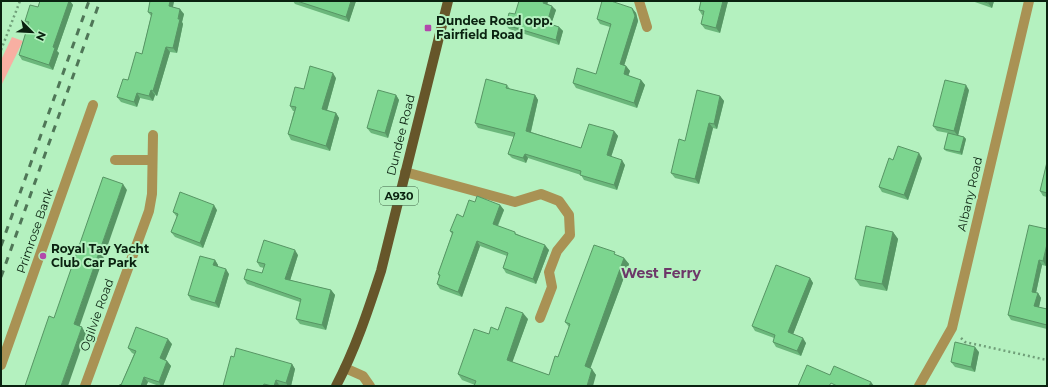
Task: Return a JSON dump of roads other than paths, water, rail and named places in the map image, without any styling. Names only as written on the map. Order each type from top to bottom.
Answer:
[{"type":"main road","name":"Dundee Road","points":[[336,386],[367,316],[381,271],[448,1]]},
{"type":"street","points":[[639,1],[647,27]]},
{"type":"street","name":"Albany Road","points":[[919,386],[952,328],[1029,1]]},
{"type":"street","name":"Primrose Bank","points":[[1,365],[93,105]]},
{"type":"street","name":"Ogilvie Road","points":[[86,386],[149,211],[152,194],[153,135]]},
{"type":"street","points":[[115,160],[152,160]]},
{"type":"street","points":[[405,172],[515,202],[541,194],[559,201],[569,215],[570,235],[557,251],[551,265],[549,272],[552,287],[540,318]]},
{"type":"street","points":[[345,368],[363,376],[370,386]]},
{"type":"railway","points":[[1,246],[89,1]]},
{"type":"railway","points":[[1,277],[100,1]]},
{"type":"place","name":"Dundee Road opp. Fairfield Road","points":[[428,28]]},
{"type":"place","name":"Royal Tay Yacht Club Car Park","points":[[43,256]]},
{"type":"district","name":"West Ferry","points":[[661,273]]}]
